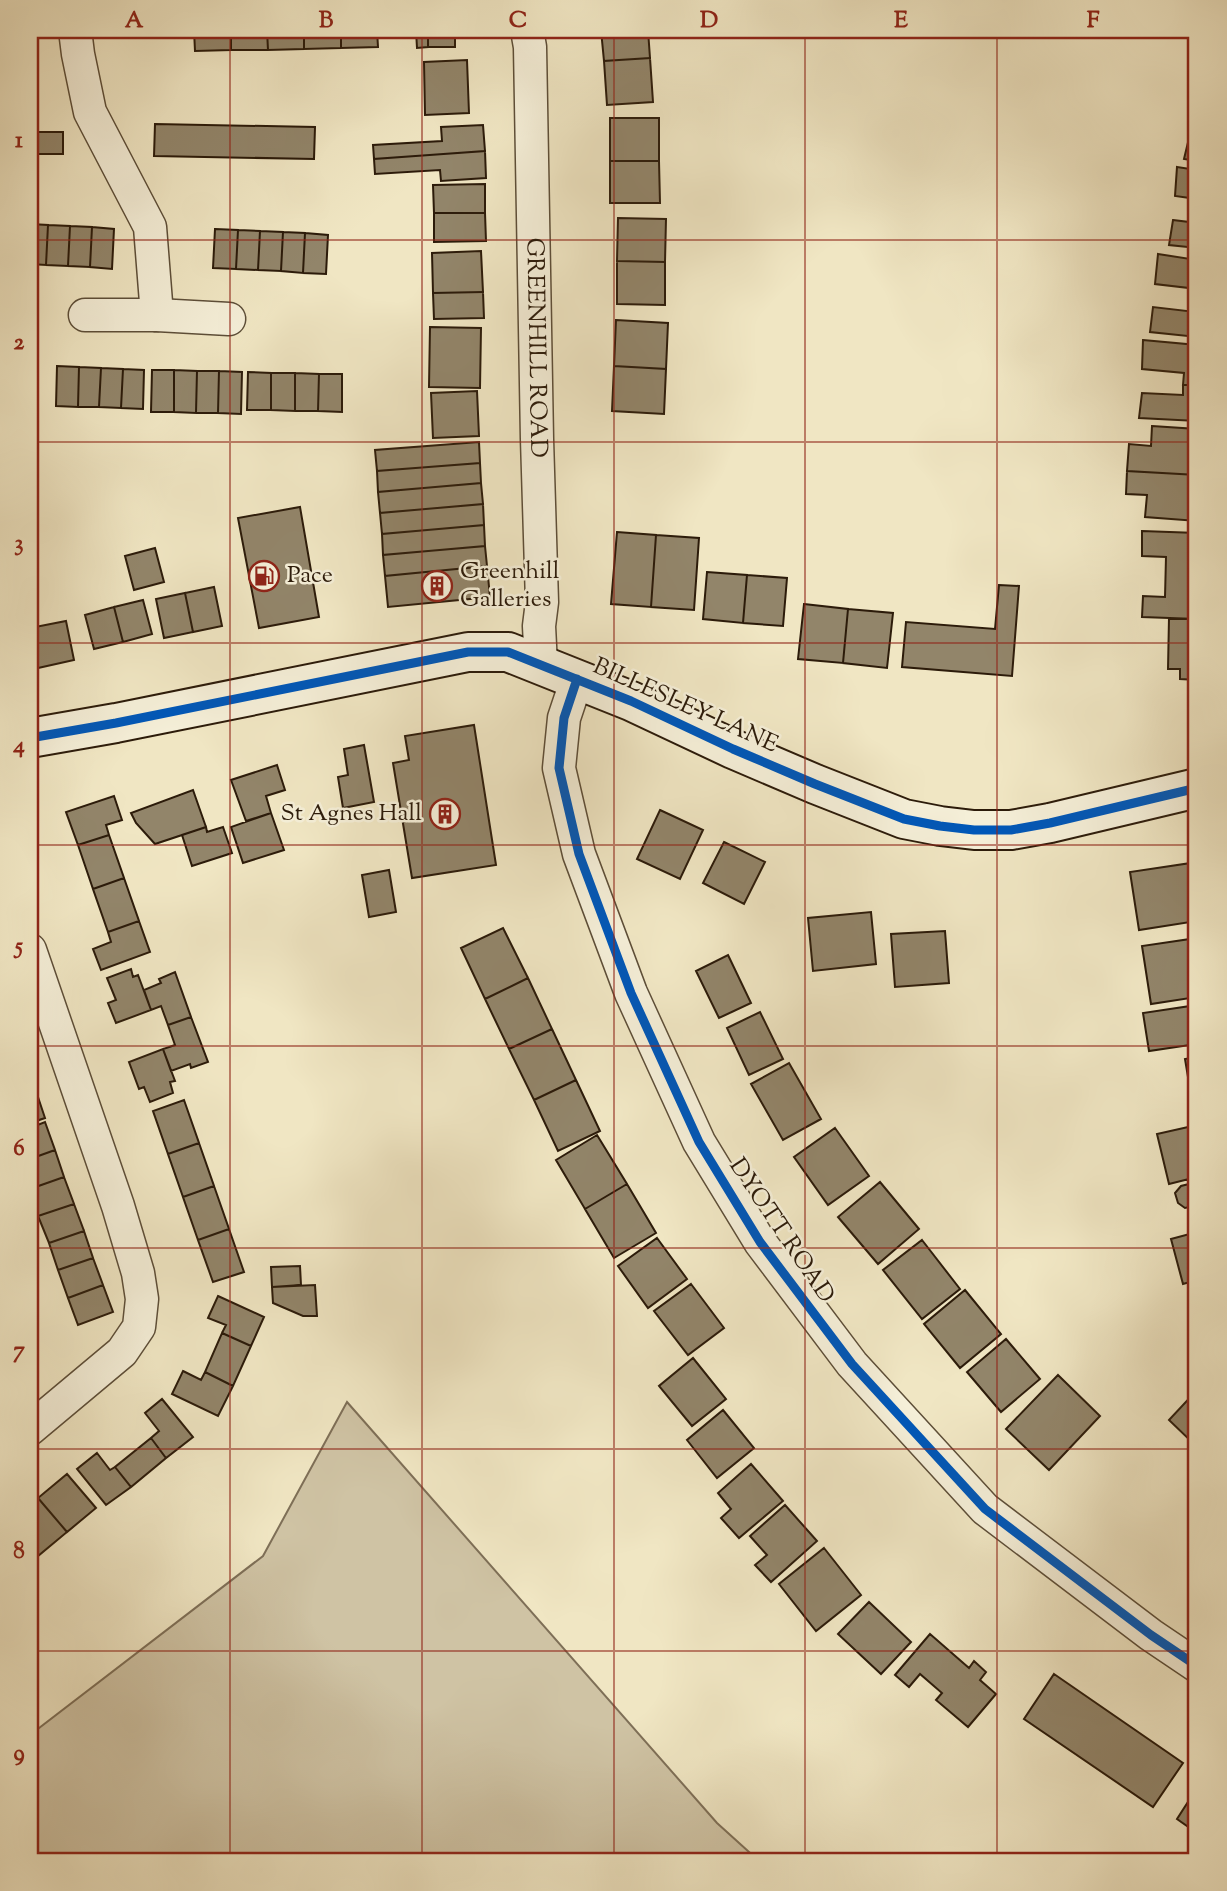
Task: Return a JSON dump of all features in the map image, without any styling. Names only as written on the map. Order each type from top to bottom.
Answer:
[{"type":"street","points":[[75,30],[90,112],[150,227],[157,315]]},
{"type":"street","name":"GREENHILL ROAD","points":[[527,30],[530,47],[542,602],[539,626],[541,665]]},
{"type":"street","points":[[85,315],[229,319]]},
{"type":"street","name":"BILLESLEY LANE","points":[[30,738],[468,652],[508,652],[631,701],[733,749],[904,819],[974,831],[1011,830],[1197,788]]},
{"type":"street","name":"DYOTT ROAD","points":[[577,679],[564,718],[559,768],[579,854],[631,993],[699,1143],[760,1242],[852,1364],[985,1509],[1197,1667]]},
{"type":"street","points":[[30,950],[118,1206],[138,1273],[142,1299],[139,1327],[122,1352],[30,1429]]},
{"type":"shaded area","points":[[347,1402],[717,1823],[759,1861],[30,1861],[30,1735],[263,1556]]},
{"type":"building","points":[[111,30],[148,30],[148,37],[111,38]]},
{"type":"building","points":[[148,30],[185,30],[185,36],[148,37]]},
{"type":"building","points":[[194,30],[231,30],[231,50],[195,51]]},
{"type":"building","points":[[231,30],[267,30],[268,50],[231,50]]},
{"type":"building","points":[[267,30],[304,30],[304,49],[268,50]]},
{"type":"building","points":[[304,30],[341,30],[341,48],[304,49]]},
{"type":"building","points":[[341,30],[377,30],[378,47],[341,48]]},
{"type":"building","points":[[416,30],[428,30],[428,47],[417,48]]},
{"type":"building","points":[[428,30],[455,30],[455,47],[428,47]]},
{"type":"building","points":[[601,30],[648,30],[650,58],[604,61]]},
{"type":"building","points":[[650,58],[653,102],[607,105],[604,61]]},
{"type":"building","points":[[467,60],[469,113],[425,115],[424,62]]},
{"type":"building","points":[[610,118],[659,118],[659,161],[610,161]]},
{"type":"building","points":[[155,124],[315,127],[314,159],[154,156]]},
{"type":"building","points":[[483,125],[485,151],[374,159],[373,145],[442,141],[441,127]]},
{"type":"building","points":[[30,132],[63,132],[63,154],[30,154]]},
{"type":"building","points":[[1190,134],[1197,136],[1197,161],[1184,159]]},
{"type":"building","points":[[485,151],[486,178],[441,181],[440,170],[375,174],[374,159]]},
{"type":"building","points":[[610,161],[659,161],[660,203],[610,203]]},
{"type":"building","points":[[1177,167],[1197,170],[1197,199],[1175,196]]},
{"type":"building","points":[[485,184],[485,213],[434,213],[433,185]]},
{"type":"building","points":[[434,213],[485,213],[486,241],[434,242]]},
{"type":"building","points":[[618,218],[666,219],[665,262],[617,261]]},
{"type":"building","points":[[1173,220],[1197,223],[1197,248],[1169,245]]},
{"type":"building","points":[[30,224],[48,225],[46,265],[30,264]]},
{"type":"building","points":[[48,225],[70,226],[68,266],[46,265]]},
{"type":"building","points":[[70,226],[92,227],[90,267],[68,266]]},
{"type":"building","points":[[92,227],[114,229],[112,269],[90,267]]},
{"type":"building","points":[[215,229],[238,230],[236,269],[213,268]]},
{"type":"building","points":[[238,230],[260,231],[258,270],[236,269]]},
{"type":"building","points":[[260,231],[283,232],[281,271],[258,270]]},
{"type":"building","points":[[283,232],[305,233],[303,273],[281,271]]},
{"type":"building","points":[[305,233],[328,235],[326,274],[303,273]]},
{"type":"building","points":[[481,251],[483,292],[433,293],[432,253]]},
{"type":"building","points":[[1158,254],[1197,260],[1197,289],[1155,284]]},
{"type":"building","points":[[617,261],[665,262],[665,305],[617,304]]},
{"type":"building","points":[[483,292],[484,318],[434,319],[433,293]]},
{"type":"building","points":[[1196,301],[1197,337],[1150,332],[1153,307],[1195,312]]},
{"type":"building","points":[[616,320],[668,323],[666,369],[614,366]]},
{"type":"building","points":[[430,327],[481,328],[480,388],[429,387]]},
{"type":"building","points":[[1143,340],[1197,345],[1197,385],[1183,385],[1184,373],[1142,369]]},
{"type":"building","points":[[57,366],[79,367],[78,407],[56,406]]},
{"type":"building","points":[[614,366],[666,369],[664,414],[612,411]]},
{"type":"building","points":[[79,367],[101,368],[99,407],[78,407]]},
{"type":"building","points":[[101,368],[123,369],[121,408],[99,407]]},
{"type":"building","points":[[123,369],[144,370],[143,409],[121,408]]},
{"type":"building","points":[[152,370],[174,370],[174,412],[151,412]]},
{"type":"building","points":[[174,370],[197,371],[196,413],[174,412]]},
{"type":"building","points":[[197,371],[219,371],[218,413],[196,413]]},
{"type":"building","points":[[219,371],[242,372],[241,414],[218,413]]},
{"type":"building","points":[[248,372],[271,373],[271,410],[247,410]]},
{"type":"building","points":[[271,373],[295,373],[295,411],[271,410]]},
{"type":"building","points":[[295,373],[319,374],[318,411],[295,411]]},
{"type":"building","points":[[319,374],[342,374],[342,412],[318,411]]},
{"type":"building","points":[[1183,385],[1197,385],[1197,421],[1139,418],[1142,393],[1183,395]]},
{"type":"building","points":[[477,391],[479,436],[433,438],[431,393]]},
{"type":"building","points":[[1152,426],[1197,429],[1197,475],[1127,471],[1129,444],[1151,446]]},
{"type":"building","points":[[479,442],[480,463],[377,471],[375,450]]},
{"type":"building","points":[[480,463],[481,483],[378,492],[377,471]]},
{"type":"building","points":[[1127,471],[1197,475],[1197,521],[1145,517],[1147,495],[1126,494]]},
{"type":"building","points":[[481,483],[483,504],[380,513],[378,492]]},
{"type":"building","points":[[483,504],[484,525],[382,534],[380,513]]},
{"type":"building","points":[[300,507],[319,617],[259,628],[238,518]]},
{"type":"building","points":[[484,525],[485,546],[383,555],[382,534]]},
{"type":"building","points":[[1142,531],[1197,533],[1197,619],[1142,617],[1143,596],[1165,597],[1166,557],[1142,556]]},
{"type":"building","points":[[617,532],[656,535],[651,607],[611,604]]},
{"type":"building","points":[[656,535],[699,538],[694,610],[651,607]]},
{"type":"building","points":[[485,546],[487,566],[385,576],[383,555]]},
{"type":"building","points":[[155,548],[164,582],[134,590],[125,556]]},
{"type":"building","name":"Greenhill Galleries","points":[[487,566],[490,597],[388,607],[385,576]]},
{"type":"building","points":[[707,572],[747,575],[743,623],[703,619]]},
{"type":"building","points":[[747,575],[787,578],[783,626],[743,623]]},
{"type":"building","points":[[999,585],[1019,586],[1012,676],[902,667],[906,622],[995,629]]},
{"type":"building","points":[[214,587],[222,626],[193,632],[185,593]]},
{"type":"building","points":[[185,593],[193,632],[164,638],[156,599]]},
{"type":"building","points":[[143,600],[152,634],[123,642],[114,607]]},
{"type":"building","points":[[804,604],[848,609],[843,663],[798,659]]},
{"type":"building","points":[[114,607],[123,642],[94,649],[85,615]]},
{"type":"building","points":[[848,609],[893,613],[887,668],[843,663]]},
{"type":"building","points":[[1169,618],[1197,619],[1197,680],[1180,679],[1180,669],[1168,669]]},
{"type":"building","points":[[66,621],[74,660],[38,668],[30,628]]},
{"type":"building","name":"St Agnes Hall","points":[[474,725],[496,865],[412,878],[393,763],[409,760],[405,736]]},
{"type":"building","points":[[364,745],[374,802],[343,808],[338,777],[348,775],[344,749]]},
{"type":"building","points":[[277,765],[285,790],[266,796],[271,813],[246,821],[231,780]]},
{"type":"building","points":[[193,790],[206,827],[155,844],[136,823],[131,813]]},
{"type":"building","points":[[114,796],[122,820],[106,825],[109,835],[78,845],[66,812]]},
{"type":"building","points":[[660,810],[703,830],[680,879],[637,859]]},
{"type":"building","points":[[271,813],[284,850],[243,863],[231,827]]},
{"type":"building","points":[[206,827],[207,832],[223,827],[232,853],[192,866],[182,835]]},
{"type":"building","points":[[109,835],[124,878],[93,889],[78,845]]},
{"type":"building","points":[[724,842],[765,862],[744,904],[703,883]]},
{"type":"building","points":[[1191,863],[1197,921],[1139,930],[1130,872]]},
{"type":"building","points":[[389,870],[396,912],[369,917],[362,875]]},
{"type":"building","points":[[124,878],[139,921],[108,932],[93,889]]},
{"type":"building","points":[[871,912],[876,964],[813,971],[808,918]]},
{"type":"building","points":[[139,921],[150,952],[101,970],[93,949],[111,942],[108,932]]},
{"type":"building","points":[[503,928],[528,978],[485,999],[461,948]]},
{"type":"building","points":[[945,931],[949,983],[895,987],[891,934]]},
{"type":"building","points":[[1197,938],[1197,997],[1151,1004],[1142,946]]},
{"type":"building","points":[[728,955],[751,1003],[719,1018],[696,971]]},
{"type":"building","points":[[131,969],[133,977],[138,975],[151,1010],[116,1023],[108,1003],[116,1000],[107,978]]},
{"type":"building","points":[[175,972],[191,1017],[168,1025],[161,1006],[151,1010],[144,990],[161,983],[159,979]]},
{"type":"building","points":[[528,978],[552,1029],[509,1049],[485,999]]},
{"type":"building","points":[[1197,1005],[1197,1044],[1149,1051],[1143,1013]]},
{"type":"building","points":[[760,1012],[783,1059],[749,1075],[727,1028]]},
{"type":"building","points":[[191,1017],[208,1062],[191,1068],[190,1064],[171,1071],[163,1049],[175,1045],[168,1025]]},
{"type":"building","points":[[552,1029],[576,1080],[534,1100],[509,1049]]},
{"type":"building","points":[[163,1049],[175,1081],[170,1082],[173,1093],[150,1102],[144,1087],[139,1089],[129,1062]]},
{"type":"building","points":[[1197,1057],[1197,1112],[1194,1113],[1185,1059]]},
{"type":"building","points":[[789,1063],[821,1119],[783,1140],[751,1084]]},
{"type":"building","points":[[576,1080],[600,1131],[558,1151],[534,1100]]},
{"type":"building","points":[[37,1094],[45,1118],[30,1123],[30,1096]]},
{"type":"building","points":[[184,1100],[199,1143],[168,1154],[153,1111]]},
{"type":"building","points":[[45,1122],[55,1150],[30,1159],[30,1128]]},
{"type":"building","points":[[1197,1125],[1197,1177],[1169,1184],[1157,1134]]},
{"type":"building","points":[[835,1128],[869,1176],[828,1205],[794,1157]]},
{"type":"building","points":[[597,1135],[627,1184],[585,1209],[556,1160]]},
{"type":"building","points":[[199,1143],[214,1186],[183,1197],[168,1154]]},
{"type":"building","points":[[55,1150],[64,1177],[30,1189],[30,1159]]},
{"type":"building","points":[[64,1177],[74,1204],[38,1216],[30,1189]]},
{"type":"building","points":[[1197,1177],[1197,1219],[1194,1206],[1185,1208],[1178,1203],[1175,1193],[1181,1186],[1189,1184],[1188,1180]]},
{"type":"building","points":[[880,1182],[919,1229],[878,1264],[838,1217]]},
{"type":"building","points":[[627,1184],[656,1233],[614,1258],[585,1209]]},
{"type":"building","points":[[214,1186],[229,1229],[198,1240],[183,1197]]},
{"type":"building","points":[[74,1204],[84,1231],[49,1243],[38,1216]]},
{"type":"building","points":[[229,1229],[244,1272],[213,1282],[198,1240]]},
{"type":"building","points":[[84,1231],[93,1258],[58,1270],[49,1243]]},
{"type":"building","points":[[1197,1232],[1197,1280],[1183,1284],[1171,1239]]},
{"type":"building","points":[[657,1238],[687,1279],[648,1308],[618,1266]]},
{"type":"building","points":[[922,1240],[960,1289],[922,1319],[883,1270]]},
{"type":"building","points":[[93,1258],[103,1285],[68,1298],[58,1270]]},
{"type":"building","points":[[300,1266],[301,1285],[272,1287],[271,1267]]},
{"type":"building","points":[[691,1284],[724,1328],[688,1355],[654,1311]]},
{"type":"building","points":[[103,1285],[113,1312],[78,1325],[68,1298]]},
{"type":"building","points":[[315,1285],[317,1316],[303,1316],[273,1303],[272,1287]]},
{"type":"building","points":[[965,1290],[1001,1334],[960,1368],[924,1324]]},
{"type":"building","points":[[218,1296],[264,1317],[251,1346],[222,1333],[226,1325],[208,1318]]},
{"type":"building","points":[[222,1333],[251,1346],[233,1386],[205,1372]]},
{"type":"building","points":[[1006,1339],[1040,1379],[1001,1412],[967,1372]]},
{"type":"building","points":[[693,1358],[726,1399],[692,1426],[659,1386]]},
{"type":"building","points":[[183,1371],[201,1380],[205,1372],[233,1386],[218,1416],[172,1394]]},
{"type":"building","points":[[1058,1375],[1100,1416],[1049,1470],[1006,1429]]},
{"type":"building","points":[[1197,1390],[1197,1447],[1169,1420]]},
{"type":"building","points":[[162,1399],[193,1437],[166,1458],[151,1438],[159,1431],[145,1413]]},
{"type":"building","points":[[723,1410],[754,1448],[717,1478],[687,1440]]},
{"type":"building","points":[[151,1438],[166,1458],[131,1487],[115,1467]]},
{"type":"building","points":[[97,1453],[110,1470],[115,1467],[131,1487],[106,1505],[77,1469]]},
{"type":"building","points":[[751,1464],[783,1501],[739,1538],[721,1518],[731,1509],[718,1493]]},
{"type":"building","points":[[67,1474],[96,1508],[67,1532],[38,1498]]},
{"type":"building","points":[[38,1498],[67,1532],[38,1556],[30,1547],[30,1506]]},
{"type":"building","points":[[785,1505],[817,1541],[771,1582],[755,1565],[767,1555],[750,1536]]},
{"type":"building","points":[[824,1548],[861,1595],[816,1631],[779,1584]]},
{"type":"building","points":[[869,1602],[911,1642],[881,1674],[838,1634]]},
{"type":"building","points":[[930,1634],[969,1668],[974,1661],[986,1672],[980,1680],[996,1694],[968,1727],[936,1700],[942,1693],[920,1674],[909,1687],[895,1675]]},
{"type":"building","points":[[1054,1674],[1183,1763],[1153,1807],[1024,1719]]},
{"type":"building","points":[[1197,1788],[1197,1833],[1177,1819]]},
{"type":"cycle path","points":[[30,738],[468,652],[508,652],[631,701],[733,749],[904,819],[974,830],[1011,830],[1197,788]]},
{"type":"cycle path","points":[[577,679],[564,718],[559,768],[579,854],[631,993],[699,1142],[760,1242],[852,1364],[985,1509],[1151,1635],[1197,1666]]},
{"type":"place","name":"Pace","points":[[264,576]]},
{"type":"place","name":"Greenhill Galleries","points":[[437,586]]},
{"type":"place","name":"St Agnes Hall","points":[[445,814]]}]
